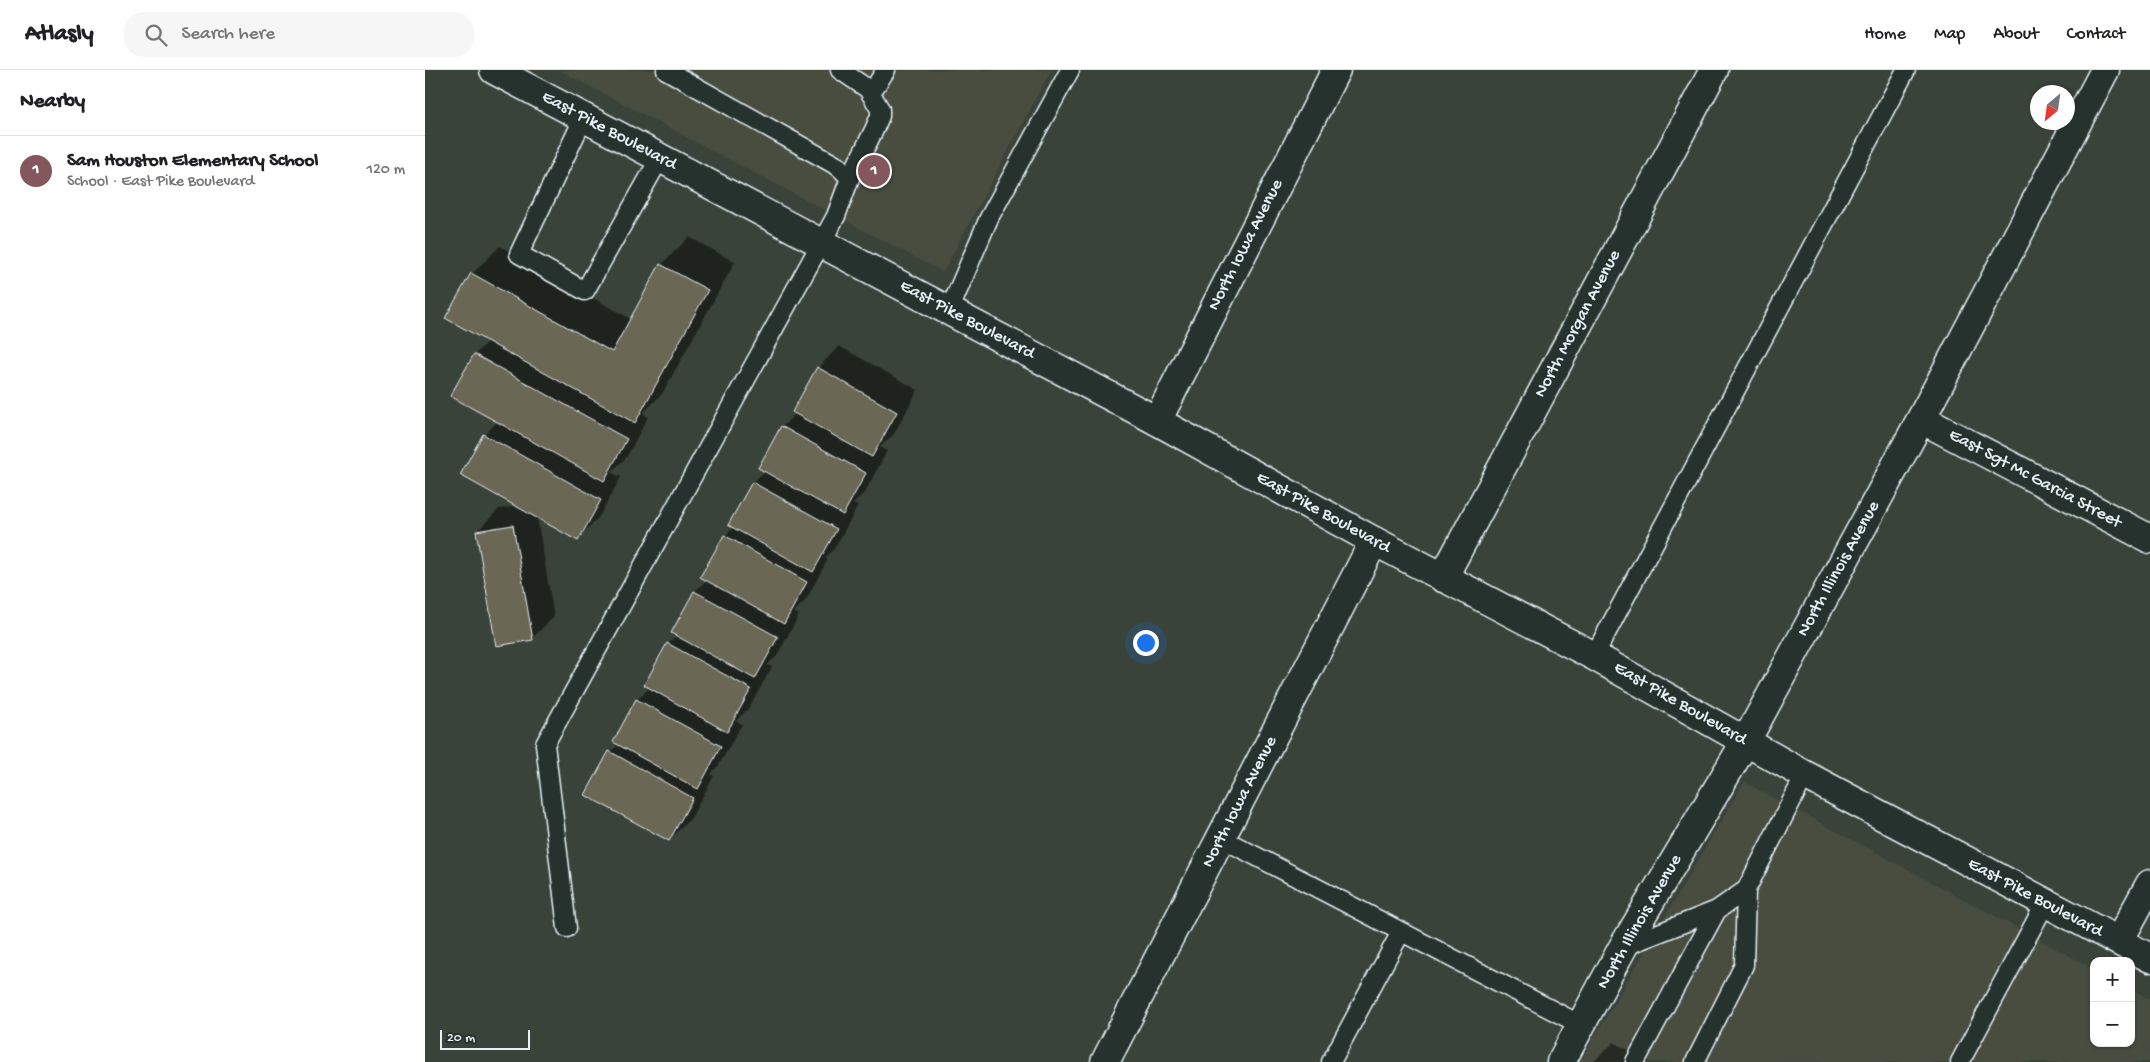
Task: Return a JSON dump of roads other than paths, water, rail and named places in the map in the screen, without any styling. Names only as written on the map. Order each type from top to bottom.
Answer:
[{"type":"street","name":"East Pike Boulevard","points":[[494,70],[1157,421],[1374,541],[1594,656],[1805,775],[2150,958]]},
{"type":"street","name":"North Iowa Avenue","points":[[1157,421],[1336,70]]},
{"type":"street","name":"North Morgan Avenue","points":[[1443,578],[1713,70]]},
{"type":"street","name":"North Illinois Avenue","points":[[1561,1062],[1623,947],[1746,741],[1921,419],[2105,70]]},
{"type":"street","name":"East Sgt Mc Garcia Street","points":[[1921,419],[2150,539]]},
{"type":"street","name":"North Iowa Avenue","points":[[1105,1062],[1374,541]]},
{"type":"street","points":[[2119,941],[2150,884]]},
{"type":"lane","points":[[666,70],[839,168],[850,178]]},
{"type":"lane","points":[[567,928],[545,744],[836,216],[850,178],[880,116],[880,108],[868,89],[840,70]]},
{"type":"lane","points":[[871,93],[885,70]]},
{"type":"lane","points":[[949,311],[989,218],[1070,70]]},
{"type":"lane","points":[[1594,656],[1906,70]]},
{"type":"lane","points":[[584,117],[519,254],[585,291],[660,158]]},
{"type":"lane","points":[[1695,1062],[1744,965],[1745,890],[1805,775]]},
{"type":"lane","points":[[1221,838],[1581,1025]]},
{"type":"lane","points":[[1623,947],[1717,910],[1745,890]]},
{"type":"lane","points":[[1960,1062],[2045,904]]},
{"type":"lane","points":[[1635,1062],[1717,910]]},
{"type":"lane","points":[[1331,1062],[1401,932]]},
{"type":"place","name":"Sam Houston Elementary School","points":[[874,171]]}]
